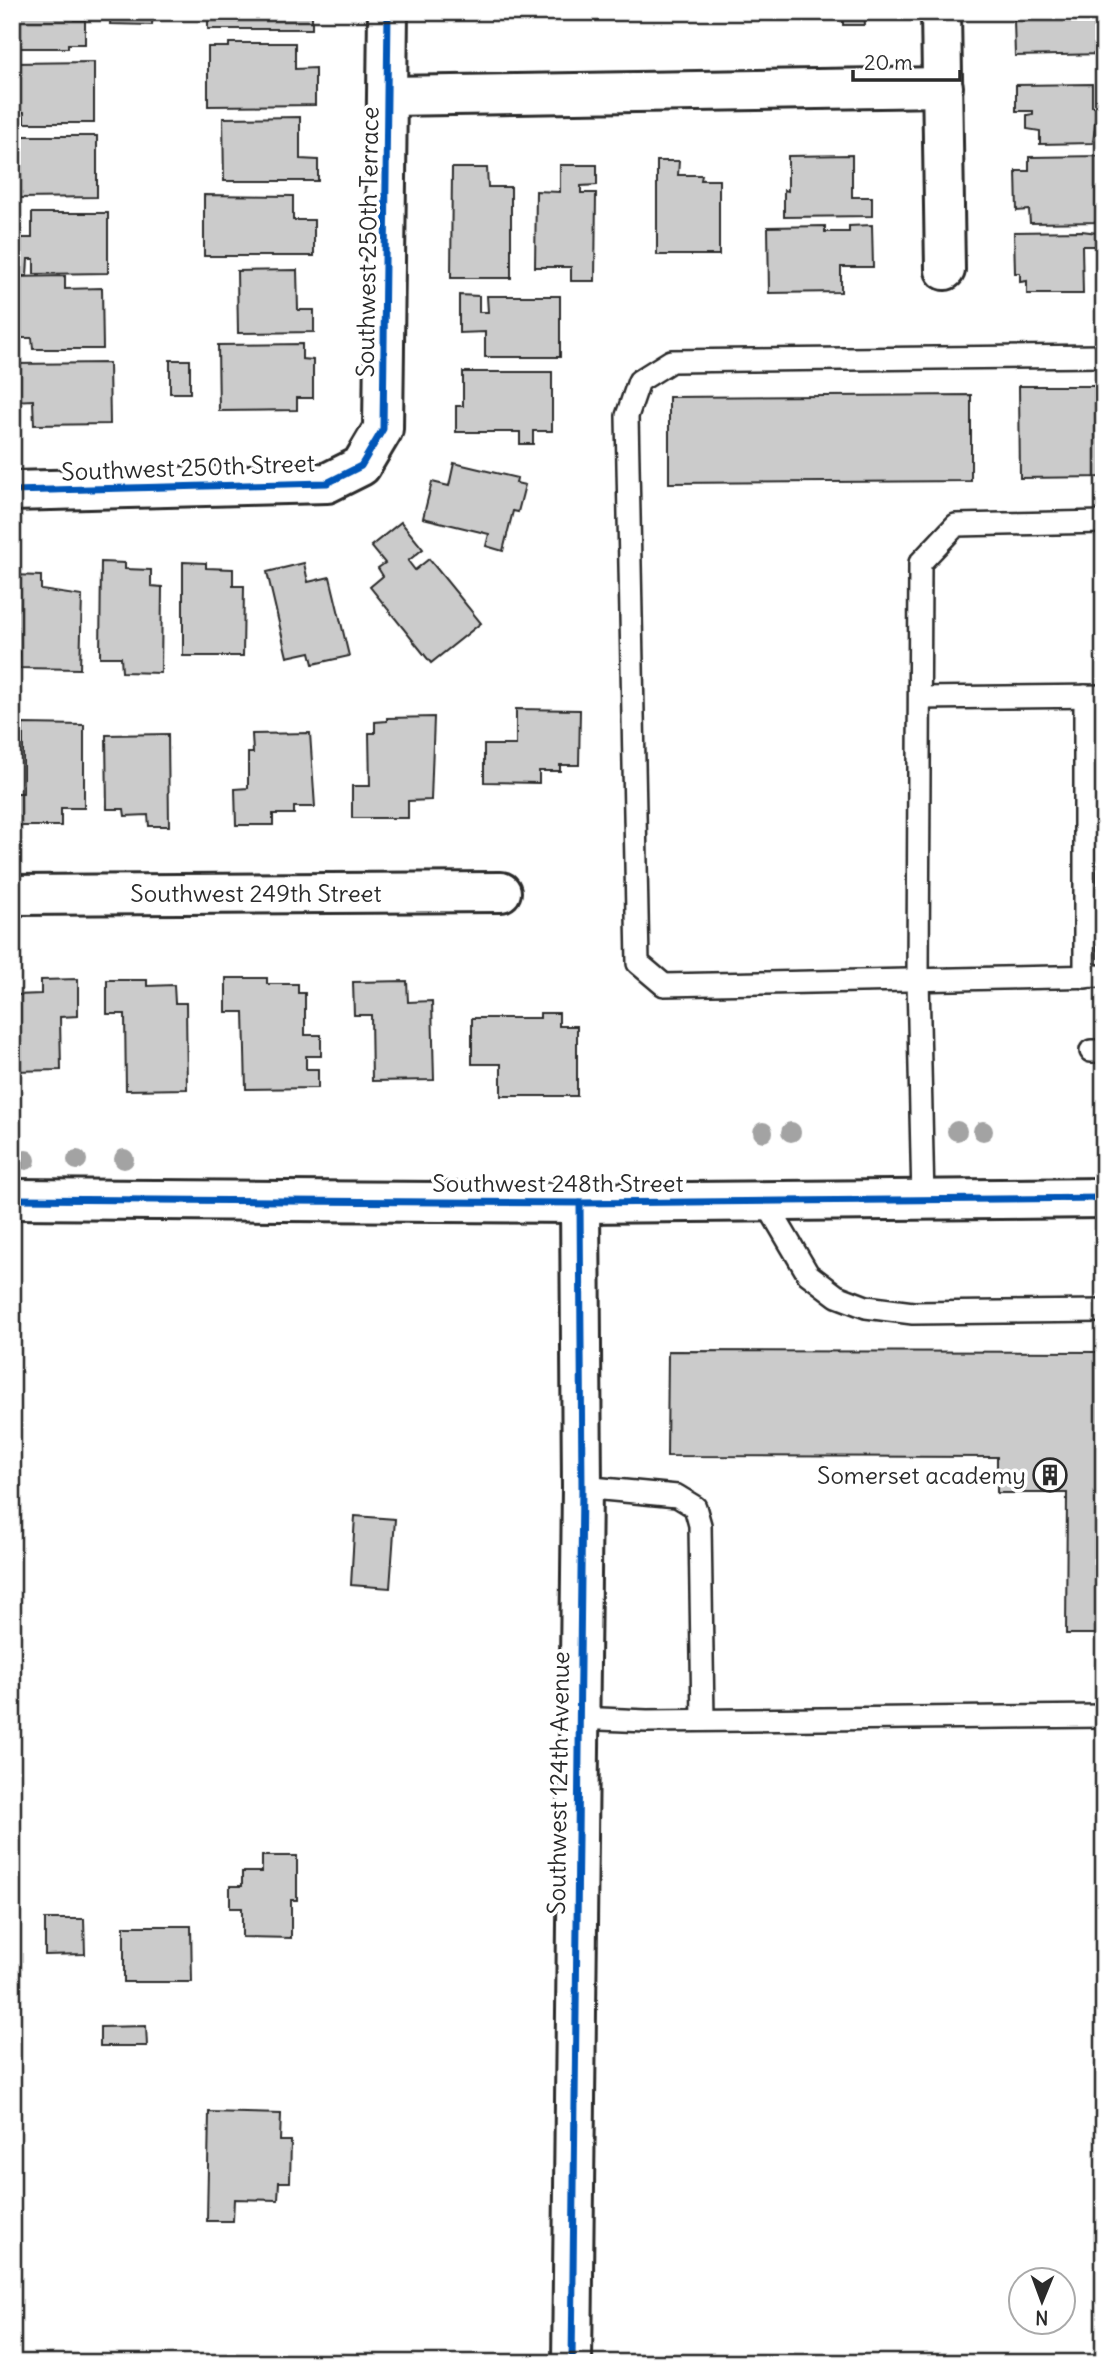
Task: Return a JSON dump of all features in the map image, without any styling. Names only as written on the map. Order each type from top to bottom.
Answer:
[{"type":"street","name":"Southwest 250th Terrace","points":[[361,466],[383,429],[388,12]]},
{"type":"street","points":[[941,12],[945,270]]},
{"type":"street","name":"Southwest 250th Terrace","points":[[388,96],[943,87]]},
{"type":"street","name":"Southwest 250th Street","points":[[12,491],[327,483],[361,466]]},
{"type":"street","name":"Southwest 249th Street","points":[[12,895],[500,892]]},
{"type":"street","name":"Southwest 248th Street","points":[[12,1199],[580,1203],[1104,1198]]},
{"type":"street","name":"Southwest 124th Avenue","points":[[572,2363],[577,1718],[582,1487],[580,1203]]},
{"type":"lane","points":[[920,698],[1094,696],[1095,977],[918,978],[664,985],[638,963],[627,416],[639,381],[671,360],[1104,356]]},
{"type":"lane","points":[[923,1200],[918,978],[920,562],[956,525],[1104,522]]},
{"type":"lane","points":[[765,1201],[808,1274],[837,1296],[866,1307],[913,1313],[1104,1311]]},
{"type":"lane","points":[[582,1487],[677,1496],[695,1507],[700,1525],[702,1720]]},
{"type":"lane","points":[[577,1718],[702,1720],[1104,1716]]},
{"type":"building","points":[[12,12],[74,12],[74,20],[85,20],[85,44],[68,44],[68,48],[12,48]]},
{"type":"building","points":[[111,12],[153,12],[152,25],[110,24]]},
{"type":"building","points":[[208,12],[312,12],[312,29],[208,29]]},
{"type":"building","points":[[451,12],[473,12],[473,18],[451,19]]},
{"type":"building","points":[[527,12],[564,12],[564,19],[527,19]]},
{"type":"building","points":[[601,12],[624,12],[624,19],[601,20]]},
{"type":"building","points":[[843,12],[864,12],[865,25],[843,25]]},
{"type":"building","points":[[1033,12],[1097,12],[1097,30],[1102,30],[1103,54],[1015,56],[1014,20],[1033,20]]},
{"type":"building","points":[[229,43],[295,43],[295,69],[315,68],[315,105],[208,106],[208,47],[229,47]]},
{"type":"building","points":[[94,62],[94,123],[24,123],[24,112],[12,112],[12,63]]},
{"type":"building","points":[[1092,84],[1092,106],[1097,106],[1093,143],[1040,144],[1040,131],[1027,129],[1027,115],[1033,114],[1033,111],[1016,111],[1016,85]]},
{"type":"building","points":[[300,117],[300,159],[318,160],[318,181],[224,181],[223,118]]},
{"type":"building","points":[[12,136],[97,136],[97,197],[20,198],[19,180],[13,180]]},
{"type":"building","points":[[852,155],[852,197],[872,197],[872,216],[784,217],[784,190],[788,191],[788,156]]},
{"type":"building","points":[[1102,156],[1103,222],[1030,223],[1029,210],[1017,211],[1016,171],[1029,171],[1029,157]]},
{"type":"building","points":[[657,161],[679,161],[678,175],[702,175],[701,180],[719,180],[719,255],[657,255]]},
{"type":"building","points":[[560,165],[597,165],[597,185],[581,186],[581,193],[596,193],[595,281],[571,281],[571,267],[535,267],[536,191],[560,192]]},
{"type":"building","points":[[452,168],[487,168],[488,187],[511,187],[511,278],[451,278]]},
{"type":"building","points":[[204,195],[293,196],[293,220],[314,220],[314,256],[204,256]]},
{"type":"building","points":[[32,213],[108,213],[108,273],[34,274],[34,259],[28,259],[27,276],[12,276],[12,238],[32,238]]},
{"type":"building","points":[[872,225],[873,267],[841,267],[841,292],[769,293],[768,227],[825,226],[825,232],[849,232],[849,226]]},
{"type":"building","points":[[1014,232],[1097,233],[1098,246],[1082,246],[1083,294],[1027,294],[1027,281],[1020,282],[1020,273],[1015,273]]},
{"type":"building","points":[[297,270],[298,310],[314,310],[314,332],[238,333],[237,271]]},
{"type":"building","points":[[65,276],[65,289],[102,288],[103,349],[33,349],[32,338],[14,338],[12,277]]},
{"type":"building","points":[[459,295],[479,296],[479,312],[488,312],[487,296],[560,296],[560,357],[485,357],[485,332],[459,333]]},
{"type":"building","points":[[302,344],[302,359],[313,360],[313,398],[297,398],[297,410],[219,411],[218,345]]},
{"type":"building","points":[[170,360],[190,360],[190,393],[170,393]]},
{"type":"building","points":[[109,363],[110,424],[34,425],[33,400],[12,401],[12,364]]},
{"type":"building","points":[[463,372],[552,372],[552,431],[533,431],[533,444],[520,444],[520,432],[456,432],[456,406],[463,406]]},
{"type":"building","points":[[1019,386],[1104,386],[1104,477],[1020,478]]},
{"type":"building","points":[[971,395],[971,481],[669,483],[669,397]]},
{"type":"building","points":[[454,463],[517,478],[516,483],[525,485],[518,512],[513,511],[503,551],[486,546],[489,534],[423,518],[432,482],[449,486]]},
{"type":"building","points":[[401,522],[423,549],[408,561],[415,570],[429,559],[481,623],[431,663],[370,587],[383,576],[378,568],[385,563],[371,546]]},
{"type":"building","points":[[101,562],[125,563],[125,569],[151,570],[151,586],[162,587],[161,673],[122,672],[121,657],[100,657]]},
{"type":"building","points":[[183,562],[206,563],[206,568],[233,569],[233,586],[244,586],[243,656],[183,656]]},
{"type":"building","points":[[304,563],[308,582],[330,577],[349,656],[313,664],[310,652],[287,657],[267,572]]},
{"type":"building","points":[[12,575],[41,576],[41,590],[82,596],[80,669],[19,668],[20,652],[15,652],[16,620],[12,620]]},
{"type":"building","points":[[516,709],[580,710],[579,765],[560,765],[560,771],[539,771],[539,783],[484,782],[484,745],[516,745]]},
{"type":"building","points":[[434,717],[431,800],[408,801],[408,818],[352,818],[352,786],[370,786],[369,733],[375,733],[375,722],[387,721],[387,718]]},
{"type":"building","points":[[23,724],[84,725],[84,808],[61,808],[61,826],[12,826],[12,793],[23,793]]},
{"type":"building","points":[[310,733],[315,807],[294,807],[294,814],[273,814],[273,825],[236,825],[235,789],[248,788],[248,753],[253,753],[252,734]]},
{"type":"building","points":[[168,734],[169,826],[149,826],[148,815],[125,816],[124,809],[107,809],[106,735]]},
{"type":"building","points":[[226,978],[267,978],[267,984],[298,984],[298,993],[305,993],[305,1035],[321,1035],[321,1056],[306,1056],[306,1069],[318,1069],[318,1088],[246,1089],[244,1012],[226,1012]]},
{"type":"building","points":[[78,979],[78,1016],[60,1017],[61,1070],[12,1071],[12,1000],[17,999],[16,995],[41,994],[41,980]]},
{"type":"building","points":[[107,980],[147,980],[147,986],[174,985],[175,1003],[186,1003],[187,1089],[126,1090],[125,1014],[107,1014]]},
{"type":"building","points":[[407,981],[408,1002],[432,1001],[434,1080],[372,1081],[371,1015],[354,1015],[353,982]]},
{"type":"building","points":[[540,1013],[559,1013],[559,1026],[577,1026],[577,1096],[501,1096],[501,1064],[472,1064],[472,1018],[540,1018]]},
{"type":"building","name":"Somerset academy","points":[[668,1351],[1104,1352],[1104,1634],[1066,1634],[1067,1493],[997,1493],[997,1457],[667,1456]]},
{"type":"building","points":[[355,1516],[395,1519],[390,1588],[351,1585]]},
{"type":"building","points":[[262,1856],[297,1856],[297,1900],[291,1900],[291,1938],[242,1937],[242,1908],[230,1908],[230,1886],[242,1886],[242,1872],[262,1872]]},
{"type":"building","points":[[45,1919],[84,1919],[85,1954],[45,1955]]},
{"type":"building","points":[[124,1926],[191,1926],[192,1982],[124,1982]]},
{"type":"building","points":[[146,2026],[147,2046],[100,2046],[100,2027]]},
{"type":"building","points":[[209,2112],[281,2114],[280,2141],[291,2141],[290,2182],[279,2182],[278,2200],[234,2199],[233,2221],[207,2221]]},
{"type":"cycle path","points":[[12,491],[327,483],[361,466],[383,429],[388,12]]},
{"type":"cycle path","points":[[12,1199],[580,1203],[1104,1198]]},
{"type":"cycle path","points":[[572,2363],[582,1487],[580,1203]]},
{"type":"place","name":"Somerset academy","points":[[1050,1475]]}]
